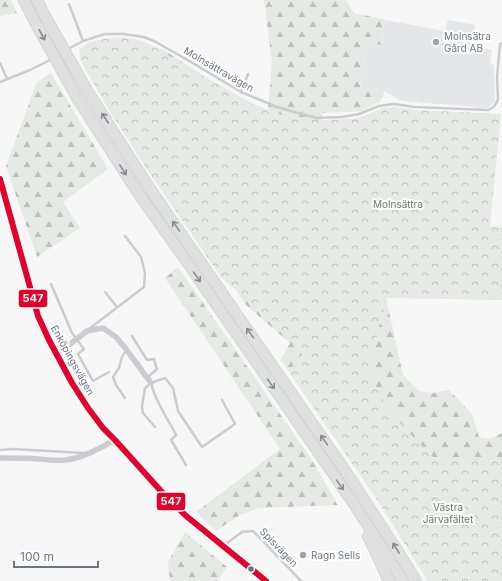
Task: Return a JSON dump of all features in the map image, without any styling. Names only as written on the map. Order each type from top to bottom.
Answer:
[{"type":"highway","points":[[24,0],[77,98],[138,193],[354,504],[403,581]]},
{"type":"highway","points":[[37,0],[88,92],[150,189],[346,472],[396,547],[416,581]]},
{"type":"highway","points":[[354,504],[389,581]]},
{"type":"street","name":"Enköpingsvägen","points":[[0,179],[38,316],[72,383],[88,408],[103,428],[185,515],[264,580]]},
{"type":"street","points":[[57,354],[87,331],[103,328],[116,337],[149,380]]},
{"type":"street","points":[[0,458],[67,460],[81,456],[115,440]]},
{"type":"lane","points":[[69,4],[83,41]]},
{"type":"lane","name":"Molnsättravägen","points":[[70,48],[83,41],[105,34],[123,34],[144,37],[156,42],[241,92],[277,107],[316,118],[342,117],[359,114],[380,106],[394,104],[415,107],[492,109],[498,99],[497,78],[500,44],[502,43]]},
{"type":"lane","points":[[0,82],[50,60]]},
{"type":"lane","points":[[0,63],[7,79]]},
{"type":"lane","points":[[241,92],[248,74]]},
{"type":"lane","points":[[87,331],[144,287],[145,273],[141,257],[125,236]]},
{"type":"lane","points":[[51,284],[72,333],[84,349],[78,354],[93,381],[109,372]]},
{"type":"lane","points":[[105,292],[117,307]]},
{"type":"lane","points":[[132,336],[147,360],[154,359],[157,369],[145,388],[142,407],[143,413],[155,427]]},
{"type":"lane","points":[[125,398],[116,385],[113,377],[119,368],[126,349]]},
{"type":"lane","points":[[149,380],[165,378],[173,388],[178,411],[202,447],[235,424],[222,400]]},
{"type":"lane","points":[[149,380],[153,393],[171,423],[176,435],[172,440],[186,465]]},
{"type":"lane","points":[[0,450],[13,449],[65,453],[88,453]]},
{"type":"lane","name":"Spisvägen","points":[[223,546],[242,532],[253,531],[301,581]]},
{"type":"shaded area","points":[[386,20],[445,31],[448,20],[475,25],[471,46],[492,50],[490,62],[494,66],[495,102],[487,108],[402,101],[384,91],[361,90],[365,42],[382,45]]},
{"type":"green space","points":[[0,0],[11,0],[17,13],[0,16]]},
{"type":"green space","points":[[264,0],[346,0],[354,13],[386,20],[382,45],[365,42],[361,90],[384,91],[383,97],[379,102],[361,111],[322,113],[317,265],[386,298],[403,375],[419,391],[432,393],[449,390],[472,414],[479,437],[491,438],[502,433],[502,483],[368,486],[281,360],[290,343],[246,305],[127,135],[135,41],[164,50],[224,89],[268,111],[272,63]]},
{"type":"green space","name":"Molnsättra","points":[[120,37],[135,39],[147,43],[254,105],[295,118],[320,120],[352,119],[383,108],[393,107],[416,110],[501,114],[490,226],[502,227],[502,300],[386,298],[371,357],[372,377],[381,397],[396,418],[435,459],[502,457],[502,581],[428,581],[376,498],[289,372],[302,354],[274,321],[221,277],[146,168],[109,110],[80,60],[79,49],[90,42]]},
{"type":"green space","points":[[51,73],[108,169],[63,202],[80,228],[37,257],[6,166],[37,82]]},
{"type":"green space","points":[[178,267],[310,457],[338,505],[259,508],[240,515],[216,531],[196,512],[280,449],[165,278]]},
{"type":"green space","points":[[185,532],[227,567],[217,581],[170,581],[168,562]]},
{"type":"transit line","name":"547","points":[[0,179],[38,316],[72,383],[88,408],[103,428],[185,515],[266,581]]},
{"type":"place","name":"Molnsätra Gård AB","points":[[436,42]]},
{"type":"place","name":"Ragn Sells","points":[[303,555]]},
{"type":"park label","name":"Västra Järvafältet","points":[[448,512]]}]
